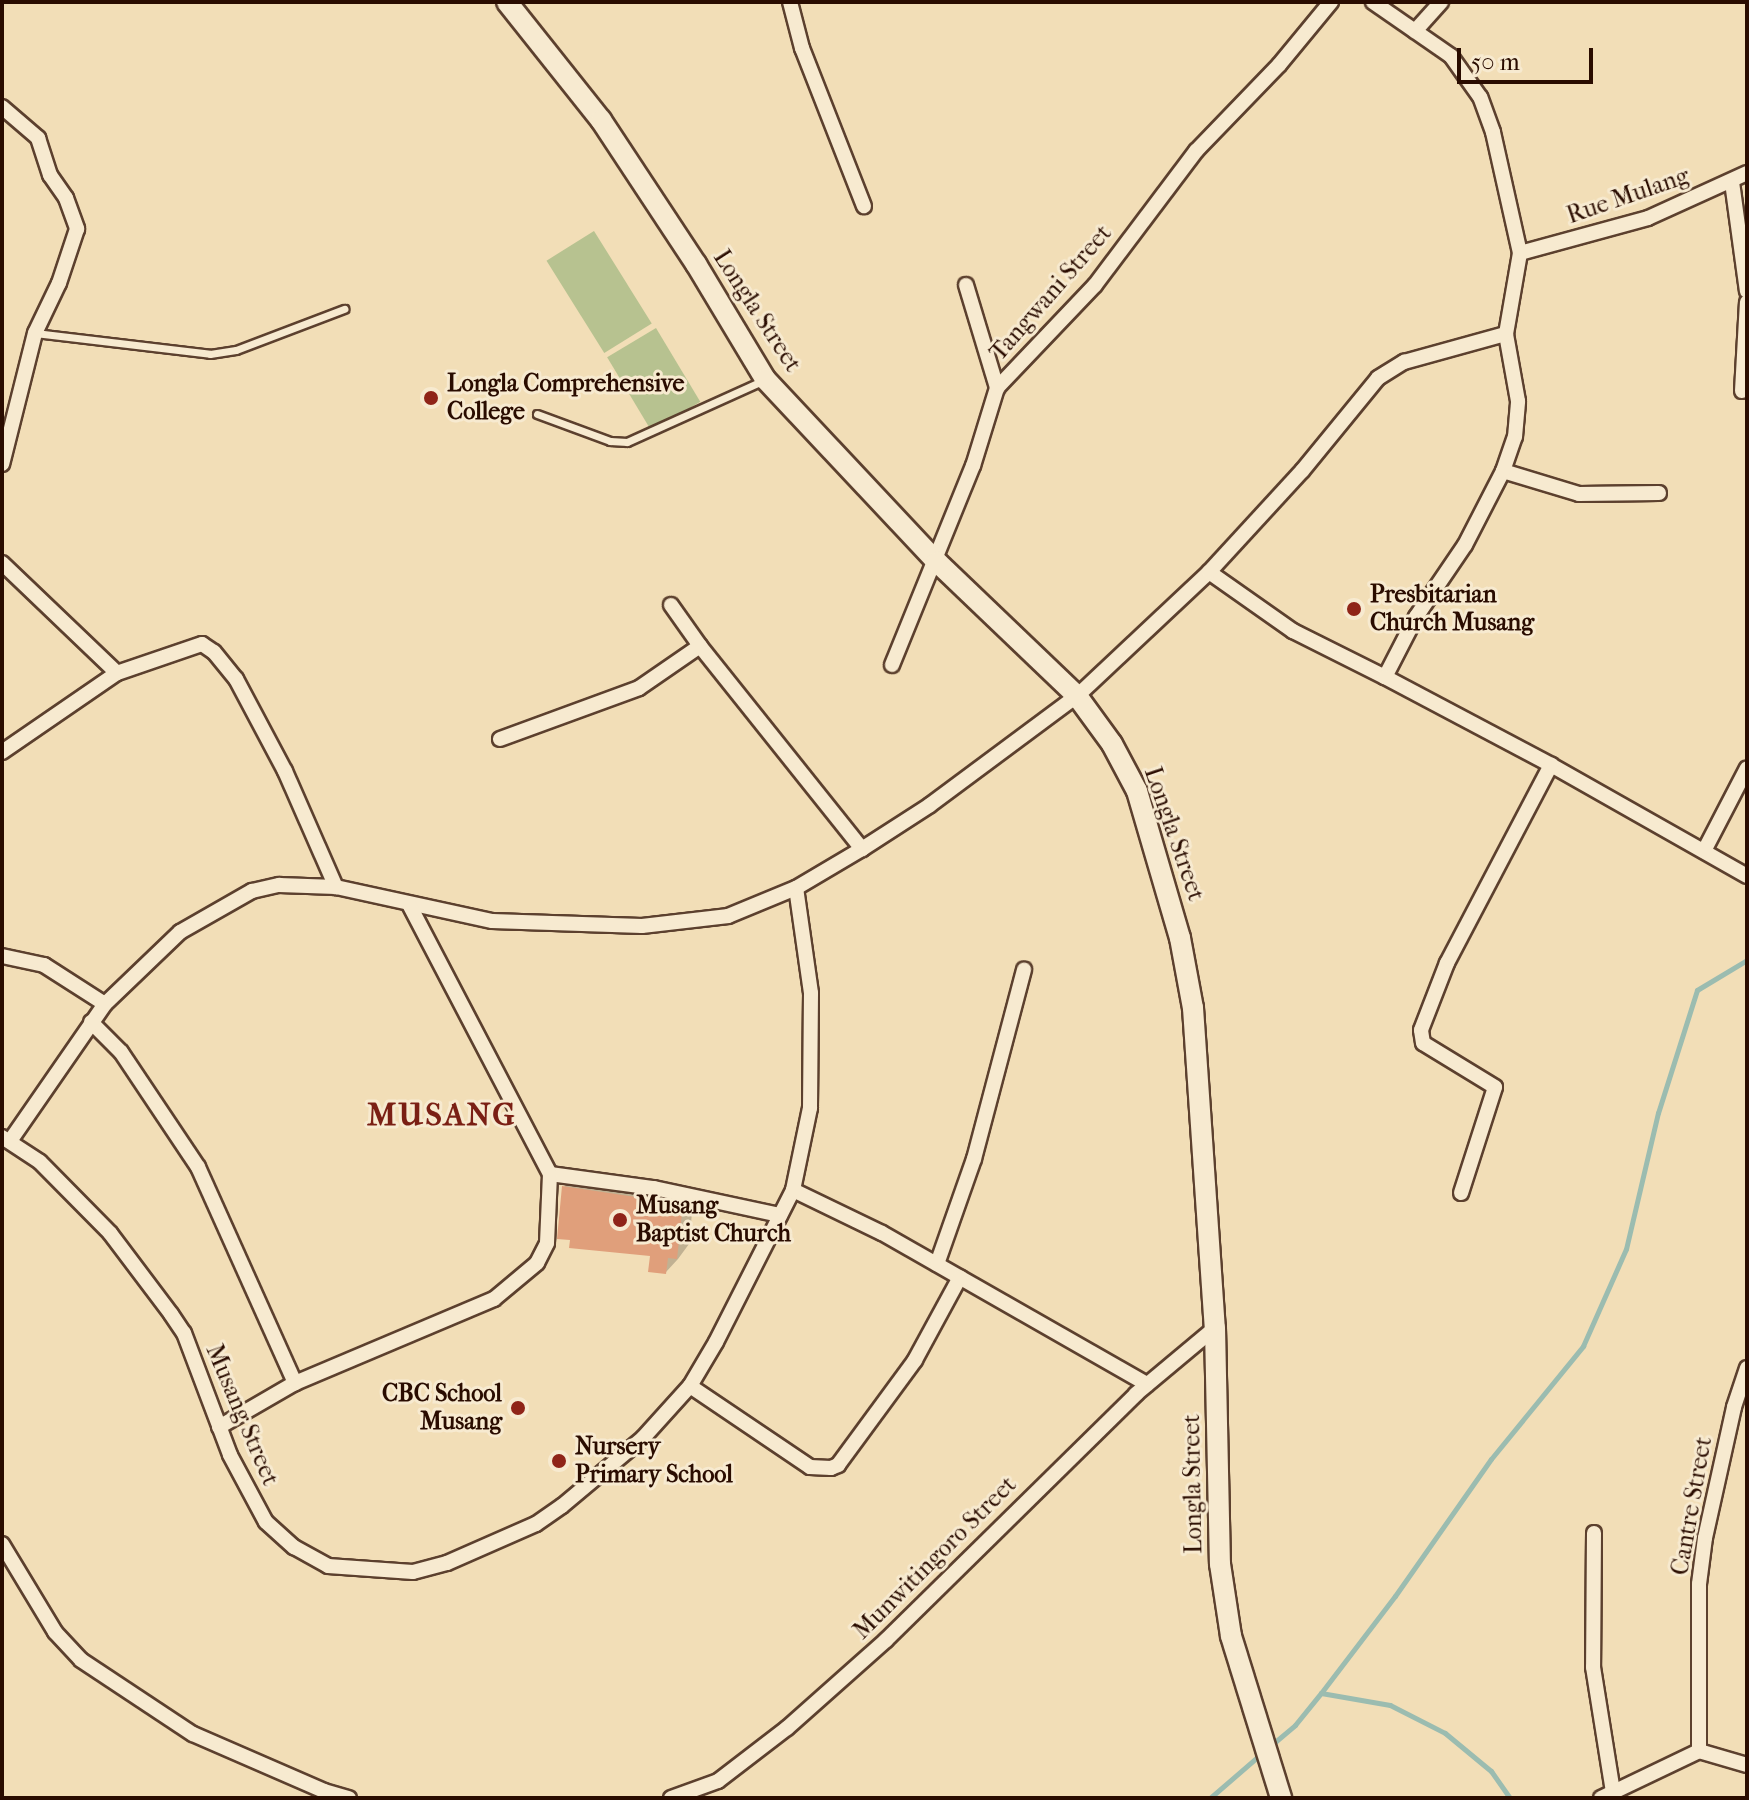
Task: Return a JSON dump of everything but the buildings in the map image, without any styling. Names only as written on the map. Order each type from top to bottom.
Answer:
[{"type":"main road","name":"Longla Street","points":[[507,2],[601,120],[696,264],[765,379],[937,562],[1077,696],[1112,744],[1137,791],[1180,938],[1193,1008],[1215,1328],[1220,1564],[1231,1636],[1281,1798]]},
{"type":"street","points":[[790,2],[802,48],[864,206]]},
{"type":"street","name":"Tangwani Street","points":[[892,665],[937,562],[973,466],[997,388],[1095,285],[1196,151],[1279,65],[1331,2]]},
{"type":"street","points":[[1373,2],[1451,56],[1480,97],[1493,132],[1520,253],[1506,334],[1518,401],[1515,437],[1503,471],[1465,545],[1416,617],[1385,677]]},
{"type":"street","points":[[1415,31],[1441,2]]},
{"type":"street","points":[[2,107],[38,138],[50,175],[66,198],[77,229],[59,283],[35,333],[2,464]]},
{"type":"street","name":"Rue Mulang","points":[[1520,253],[1648,218],[1747,173]]},
{"type":"street","points":[[1732,182],[1747,291]]},
{"type":"street","points":[[966,285],[997,388]]},
{"type":"street","points":[[1742,391],[1747,302]]},
{"type":"street","points":[[6,1139],[105,1004],[180,932],[252,891],[279,885],[336,887],[410,906],[492,921],[642,926],[728,916],[796,888],[930,805],[1077,696],[1209,572],[1302,471],[1378,378],[1404,362],[1506,334]]},
{"type":"street","points":[[1503,471],[1579,494],[1659,493]]},
{"type":"street","points":[[2,563],[117,673]]},
{"type":"street","points":[[1209,572],[1237,595],[1293,631],[1551,765],[1747,876]]},
{"type":"street","points":[[671,605],[700,646],[862,849]]},
{"type":"street","points":[[2,752],[117,673],[195,644],[214,652],[236,679],[285,771],[336,887]]},
{"type":"street","points":[[500,739],[639,688],[700,646]]},
{"type":"street","points":[[1461,1193],[1495,1087],[1423,1043],[1421,1030],[1447,963],[1551,765]]},
{"type":"street","points":[[1704,851],[1747,768]]},
{"type":"street","name":"Musang Street","points":[[6,1139],[40,1162],[110,1233],[184,1333],[219,1427],[266,1522],[294,1547],[328,1566],[413,1572],[447,1563],[536,1524],[643,1438],[690,1386],[793,1190],[810,1108],[813,1044],[811,993],[796,888]]},
{"type":"street","points":[[219,1427],[295,1383],[494,1299],[517,1283],[537,1263],[547,1243],[550,1174],[410,906]]},
{"type":"street","points":[[2,956],[44,965],[105,1004]]},
{"type":"street","points":[[937,1264],[974,1159],[1024,970]]},
{"type":"street","points":[[91,1022],[121,1052],[198,1167],[295,1383]]},
{"type":"street","points":[[550,1174],[654,1188],[780,1215]]},
{"type":"street","points":[[793,1190],[830,1206],[937,1264],[1147,1384]]},
{"type":"street","points":[[690,1386],[810,1467],[831,1468],[838,1465],[915,1360],[960,1277]]},
{"type":"street","name":"Munwitingoro Street","points":[[671,1798],[718,1781],[787,1728],[886,1640],[1036,1489],[1147,1384],[1215,1328]]},
{"type":"street","name":"Cantre Street","points":[[1699,1751],[1699,1584],[1705,1538],[1734,1407],[1747,1368]]},
{"type":"street","points":[[1594,1533],[1593,1667],[1607,1795],[1699,1751],[1747,1765]]},
{"type":"street","points":[[2,1544],[55,1632],[81,1660],[193,1734],[324,1791],[349,1798]]},
{"type":"lane","points":[[35,333],[210,354],[236,350],[344,309]]},
{"type":"lane","points":[[537,414],[610,441],[627,442],[765,379]]},
{"type":"green space","points":[[594,231],[652,323],[604,353],[547,261]]},
{"type":"green space","points":[[656,328],[700,402],[651,431],[607,357]]},
{"type":"waterway","points":[[1321,1693],[1395,1596],[1491,1459],[1583,1346],[1626,1249],[1658,1113],[1697,990],[1747,960]]},
{"type":"waterway","points":[[1269,1747],[1295,1725],[1321,1693],[1390,1705],[1445,1733],[1491,1771],[1510,1798]]},
{"type":"waterway","points":[[1210,1798],[1262,1753]]},
{"type":"place","name":"Longla Comprehensive College","points":[[431,398]]},
{"type":"place","name":"Presbitarian Church Musang","points":[[1354,609]]},
{"type":"place","name":"Musang Baptist Church","points":[[620,1220]]},
{"type":"place","name":"CBC School Musang","points":[[518,1408]]},
{"type":"place","name":"Nursery Primary School","points":[[559,1461]]},
{"type":"district","name":"MUSANG","points":[[442,1115]]}]
